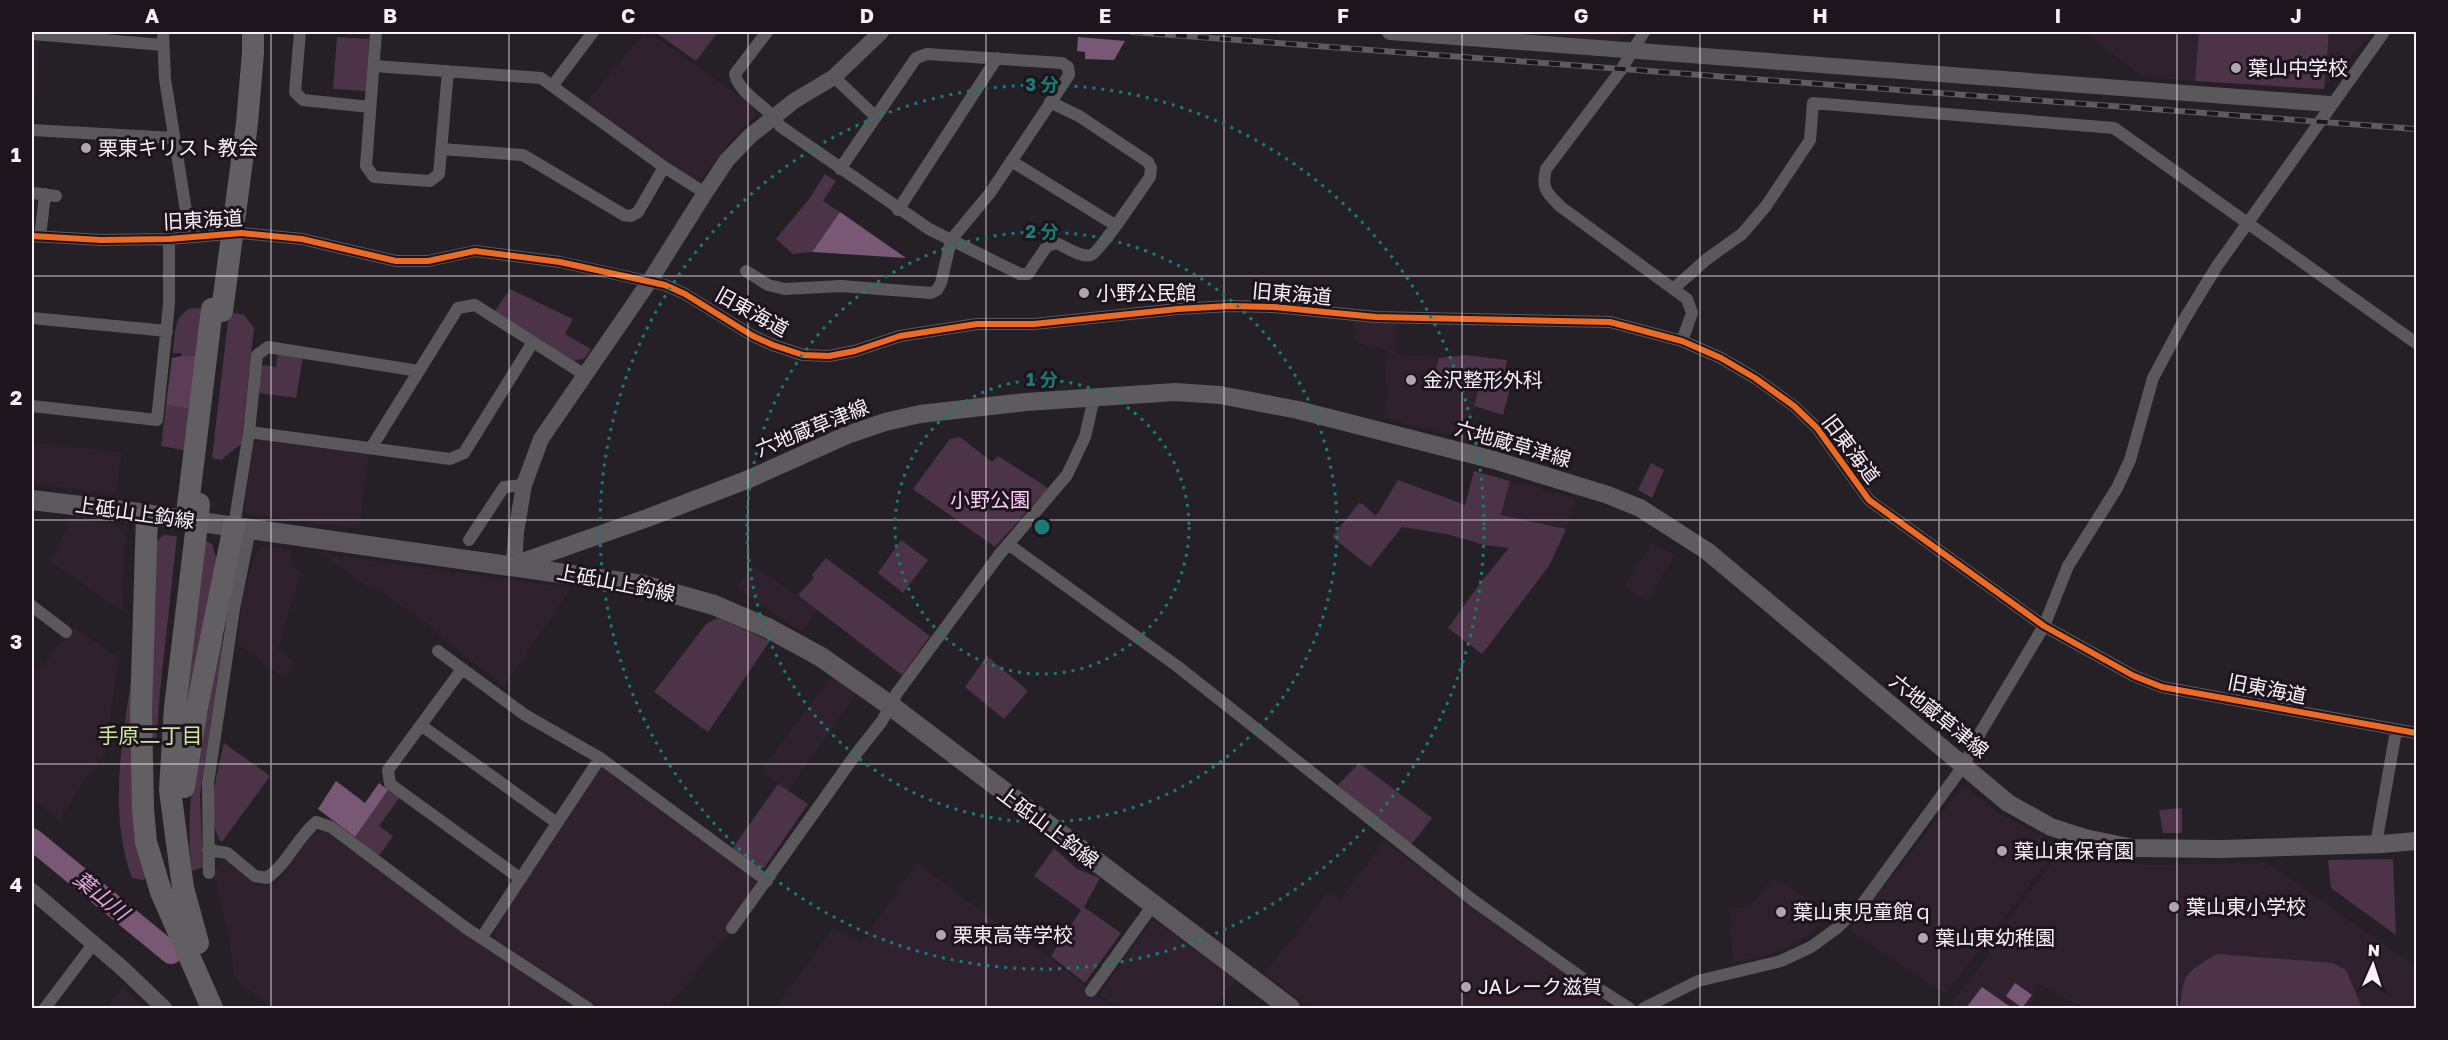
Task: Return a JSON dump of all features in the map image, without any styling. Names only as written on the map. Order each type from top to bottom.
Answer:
[{"type":"highway","points":[[227,1008],[214,988],[195,936],[183,888],[170,789],[189,541],[217,310],[240,53],[239,32]]},
{"type":"highway","points":[[217,310],[247,123],[253,32]]},
{"type":"highway","points":[[147,515],[141,711],[146,842],[161,892],[176,923],[192,968],[212,1008]]},
{"type":"highway","points":[[177,851],[187,761],[242,527]]},
{"type":"highway","points":[[176,923],[163,843],[160,786],[163,708],[189,541]]},
{"type":"main road","name":"六地蔵草津線","points":[[514,565],[749,479],[847,435],[885,422],[920,414],[1026,402],[1175,392],[1220,395],[1298,410],[1494,460],[1608,495],[1640,508],[1707,551],[2008,803],[2051,827],[2114,844],[2169,849],[2416,841]]},
{"type":"main road","name":"上砥山上鈎線","points":[[32,500],[514,565],[643,585],[714,605],[768,628],[821,657],[891,706],[1290,1008]]},
{"type":"street","points":[[164,32],[165,79],[190,236]]},
{"type":"street","points":[[300,32],[295,92],[303,100],[370,107]]},
{"type":"street","points":[[376,32],[366,166],[374,177],[430,181],[439,174],[447,71]]},
{"type":"street","points":[[553,85],[593,32]]},
{"type":"street","points":[[767,32],[735,74],[738,86],[773,115],[780,126],[898,210],[929,229],[1020,274],[1028,274],[1047,246],[1056,243],[1086,256],[1092,255],[1100,249],[1150,177],[1151,168],[1148,162],[1079,116],[1050,102]]},
{"type":"street","points":[[514,565],[516,532],[524,484],[542,440],[649,282],[727,160],[773,115],[834,77],[881,32]]},
{"type":"street","points":[[1389,32],[2330,104]]},
{"type":"street","points":[[1644,32],[1621,70],[1545,169],[1543,183],[1549,195],[1560,207],[1687,299],[1692,313],[1682,341]]},
{"type":"street","points":[[1644,1008],[1698,981],[1781,961],[1811,947],[1837,928],[1863,903],[1964,765],[1980,733],[2044,626],[2068,566],[2117,488],[2130,460],[2153,378],[2217,266],[2330,104],[2384,32]]},
{"type":"street","points":[[32,34],[163,45]]},
{"type":"street","points":[[746,271],[768,285],[785,289],[841,286],[931,293],[937,290],[941,283],[951,240],[990,193],[1069,75],[1068,67],[1062,63],[997,58],[927,54],[916,58],[840,169]]},
{"type":"street","points":[[898,210],[997,58]]},
{"type":"street","points":[[374,66],[541,78],[664,167],[705,193]]},
{"type":"street","points":[[834,77],[876,117]]},
{"type":"street","points":[[1673,289],[1742,234],[1766,206],[1810,140],[1813,103],[2114,128],[2416,343]]},
{"type":"street","points":[[32,130],[174,138]]},
{"type":"street","points":[[441,148],[524,154],[624,215],[631,216],[638,212],[664,167]]},
{"type":"street","points":[[1011,161],[1115,225]]},
{"type":"street","points":[[36,236],[45,194]]},
{"type":"street","name":"旧東海道","points":[[36,236],[100,240],[169,239],[241,233],[302,239],[396,261],[428,261],[475,251],[560,262],[649,282],[685,294],[753,336],[803,355],[829,356],[855,351],[900,336],[977,324],[1034,324],[1229,306],[1274,307],[1376,317],[1610,322],[1682,341],[1721,358],[1755,378],[1794,406],[1817,428],[1869,500],[2044,626],[2134,676],[2162,687],[2416,733]]},
{"type":"street","points":[[32,406],[157,420],[167,331],[169,239]]},
{"type":"street","points":[[371,448],[458,308],[475,305],[585,375]]},
{"type":"street","points":[[32,318],[167,331]]},
{"type":"street","points":[[249,432],[450,459],[464,453],[533,342]]},
{"type":"street","points":[[209,873],[208,783],[234,609],[257,355],[268,347],[419,371]]},
{"type":"street","points":[[732,928],[891,706],[897,693],[1008,544],[1067,475],[1085,437],[1094,398]]},
{"type":"street","points":[[469,540],[504,487],[524,484]]},
{"type":"street","points":[[1008,544],[1177,666],[1474,901],[1573,972],[1629,1008]]},
{"type":"street","points":[[32,606],[66,632]]},
{"type":"street","points":[[438,651],[525,715],[600,758],[767,881]]},
{"type":"street","points":[[462,669],[388,770],[390,784],[521,879]]},
{"type":"street","points":[[422,726],[557,824]]},
{"type":"street","points":[[2376,844],[2397,731]]},
{"type":"street","points":[[482,937],[600,758]]},
{"type":"street","points":[[208,850],[227,853],[255,876],[267,878],[277,871],[316,822],[331,827],[466,928],[588,1008]]},
{"type":"street","points":[[32,891],[94,943],[164,1008]]},
{"type":"street","points":[[1091,991],[1153,905]]},
{"type":"street","points":[[45,1008],[94,943]]},
{"type":"shaded area","points":[[645,32],[649,32],[755,107],[756,115],[734,137],[704,176],[693,179],[663,160],[586,102]]},
{"type":"shaded area","points":[[1489,32],[1634,32],[1617,41]]},
{"type":"shaded area","name":"葉山中学校","points":[[2084,32],[2373,32],[2323,90],[2142,77]]},
{"type":"shaded area","points":[[1078,37],[1125,41],[1114,60],[1085,59],[1085,52],[1077,51]]},
{"type":"shaded area","points":[[32,40],[40,41],[33,125],[32,124]]},
{"type":"shaded area","points":[[840,212],[906,258],[812,252]]},
{"type":"shaded area","points":[[1355,321],[1397,321],[1397,354],[1439,358],[1436,372],[1480,384],[1466,439],[1383,418],[1387,407],[1388,385],[1385,384],[1387,351],[1354,342]]},
{"type":"shaded area","points":[[196,356],[192,409],[166,405],[172,358]]},
{"type":"shaded area","points":[[261,439],[369,454],[359,529],[246,513],[244,509],[253,445]]},
{"type":"shaded area","points":[[32,443],[122,452],[116,495],[32,483]]},
{"type":"shaded area","points":[[1510,481],[1576,498],[1566,529],[1501,515]]},
{"type":"shaded area","points":[[70,518],[116,525],[125,532],[123,612],[51,562]]},
{"type":"shaded area","points":[[1652,543],[1675,555],[1646,602],[1624,587]]},
{"type":"shaded area","points":[[262,545],[291,550],[292,566],[301,572],[278,649],[295,662],[284,678],[237,644],[243,596],[255,556]]},
{"type":"shaded area","points":[[320,553],[569,588],[566,596],[504,686],[446,642],[427,623],[381,592],[373,590]]},
{"type":"shaded area","points":[[754,566],[818,609],[801,632],[736,587]]},
{"type":"shaded area","points":[[74,627],[119,658],[105,755],[87,776],[59,821],[32,797],[32,678]]},
{"type":"shaded area","points":[[831,676],[856,694],[788,791],[761,771]]},
{"type":"shaded area","points":[[597,768],[604,768],[755,879],[756,887],[730,929],[667,1008],[600,1008],[496,939],[494,929],[566,822]]},
{"type":"shaded area","points":[[336,781],[365,803],[379,783],[388,790],[355,837],[318,809]]},
{"type":"shaded area","points":[[1966,788],[2002,815],[2059,846],[1945,994],[1849,930],[1961,789]]},
{"type":"shaded area","points":[[320,829],[581,1008],[271,1007],[241,984],[234,975],[229,938],[213,871],[221,862],[226,862],[258,886],[276,883],[312,834]]},
{"type":"shaded area","points":[[1385,841],[1490,921],[1607,1000],[1606,1008],[1310,1008],[1264,974],[1328,892],[1340,900]]},
{"type":"shaded area","name":"葉山東小学校","points":[[2065,846],[2123,863],[2153,865],[2266,862],[2416,967],[2416,1008],[2085,1008],[2039,984],[2030,1008],[1958,1008],[1951,1003],[1990,953],[1986,949]]},
{"type":"shaded area","name":"栗東高等学校","points":[[917,863],[989,917],[1050,958],[1114,1008],[776,1008],[834,926],[861,943]]},
{"type":"shaded area","points":[[1773,879],[1780,881],[1830,914],[1808,936],[1786,948],[1759,958],[1733,962],[1730,910],[1744,908],[1754,901]]},
{"type":"shaded area","points":[[1153,919],[1236,980],[1214,1008],[1119,1008],[1099,994]]},
{"type":"shaded area","points":[[2015,983],[2032,995],[2022,1008],[2006,996]]},
{"type":"shaded area","points":[[123,987],[146,1008],[107,1008]]},
{"type":"shaded area","points":[[1982,987],[2012,1008],[1966,1008]]},
{"type":"green space","points":[[655,32],[718,32],[696,61]]},
{"type":"green space","points":[[2199,32],[2329,32],[2324,89],[2195,81]]},
{"type":"green space","points":[[337,37],[369,39],[366,91],[333,89]]},
{"type":"green space","points":[[825,174],[836,181],[823,201],[840,212],[812,252],[793,254],[776,239],[809,199]]},
{"type":"green space","points":[[510,289],[573,319],[565,334],[591,349],[585,358],[574,361],[495,311]]},
{"type":"green space","points":[[192,308],[204,309],[196,356],[182,356],[181,353],[173,353],[176,326],[181,315]]},
{"type":"green space","points":[[229,312],[244,315],[254,328],[241,444],[221,460],[212,458]]},
{"type":"green space","points":[[278,353],[303,357],[296,398],[259,393],[261,365],[276,367]]},
{"type":"green space","points":[[1465,355],[1507,360],[1503,382],[1511,385],[1503,415],[1474,406],[1480,384],[1435,372],[1439,358]]},
{"type":"green space","points":[[166,405],[192,409],[187,451],[161,446]]},
{"type":"green space","name":"小野公園","points":[[960,437],[992,462],[998,456],[1048,488],[995,547],[913,489],[950,439]]},
{"type":"green space","points":[[1651,463],[1664,470],[1652,498],[1638,490]]},
{"type":"green space","points":[[1474,471],[1510,481],[1501,515],[1566,529],[1549,566],[1482,654],[1448,628],[1509,548],[1402,527],[1370,567],[1332,537],[1359,503],[1375,515],[1378,513],[1398,480],[1465,505]]},
{"type":"green space","points":[[163,535],[177,536],[156,744],[149,743],[156,542]]},
{"type":"green space","points":[[203,539],[212,544],[218,564],[189,713],[184,685]]},
{"type":"green space","points":[[901,540],[928,560],[903,593],[878,573]]},
{"type":"green space","points":[[826,558],[930,636],[902,675],[798,595],[814,578],[812,575]]},
{"type":"green space","points":[[718,618],[770,641],[708,732],[654,692],[707,623]]},
{"type":"green space","points":[[220,641],[223,641],[200,795],[203,867],[192,871],[190,812],[192,784],[201,726]]},
{"type":"green space","points":[[987,656],[1028,691],[1004,719],[965,687]]},
{"type":"green space","points":[[131,682],[150,877],[142,880],[132,878],[125,854],[119,805],[121,755]]},
{"type":"green space","points":[[224,743],[270,776],[222,842],[213,818],[213,805]]},
{"type":"green space","points":[[1359,763],[1432,818],[1411,845],[1337,786]]},
{"type":"green space","points":[[778,784],[808,804],[764,868],[761,869],[732,849]]},
{"type":"green space","points":[[388,790],[399,798],[379,826],[393,836],[379,856],[355,837]]},
{"type":"green space","points":[[2182,808],[2182,833],[2163,833],[2159,810]]},
{"type":"green space","points":[[1054,848],[1077,869],[1100,878],[1084,907],[1121,933],[1085,983],[1051,956],[1081,910],[1034,876]]},
{"type":"green space","points":[[2393,859],[2396,935],[2331,888],[2328,860]]},
{"type":"green space","points":[[2217,954],[2333,963],[2346,970],[2362,1008],[2180,1008],[2183,987],[2188,975],[2198,965]]},
{"type":"waterway","name":"葉山川","points":[[32,839],[171,953]]},
{"type":"railway","points":[[1132,32],[2416,129]]},
{"type":"cycle path","points":[[32,236],[101,240],[169,239],[241,233],[302,239],[396,261],[428,261],[475,251],[560,262],[665,285],[685,294],[753,336],[803,355],[829,356],[855,351],[900,336],[977,324],[1034,324],[1229,306],[1274,307],[1376,317],[1610,322],[1682,341],[1721,358],[1755,378],[1794,406],[1817,428],[1869,500],[2044,626],[2134,676],[2162,687],[2416,733]]},
{"type":"place","name":"葉山中学校","points":[[2236,68]]},
{"type":"place","name":"栗東キリスト教会","points":[[86,148]]},
{"type":"place","name":"小野公民館","points":[[1084,293]]},
{"type":"place","name":"金沢整形外科","points":[[1411,380]]},
{"type":"place","name":"葉山東保育園","points":[[2002,851]]},
{"type":"place","name":"葉山東小学校","points":[[2174,907]]},
{"type":"place","name":"葉山東児童館ｑ","points":[[1781,912]]},
{"type":"place","name":"栗東高等学校","points":[[941,935]]},
{"type":"place","name":"葉山東幼稚園","points":[[1923,938]]},
{"type":"place","name":"JAレーク滋賀","points":[[1466,987]]},
{"type":"district","name":"手原二丁目","points":[[150,736]]}]
